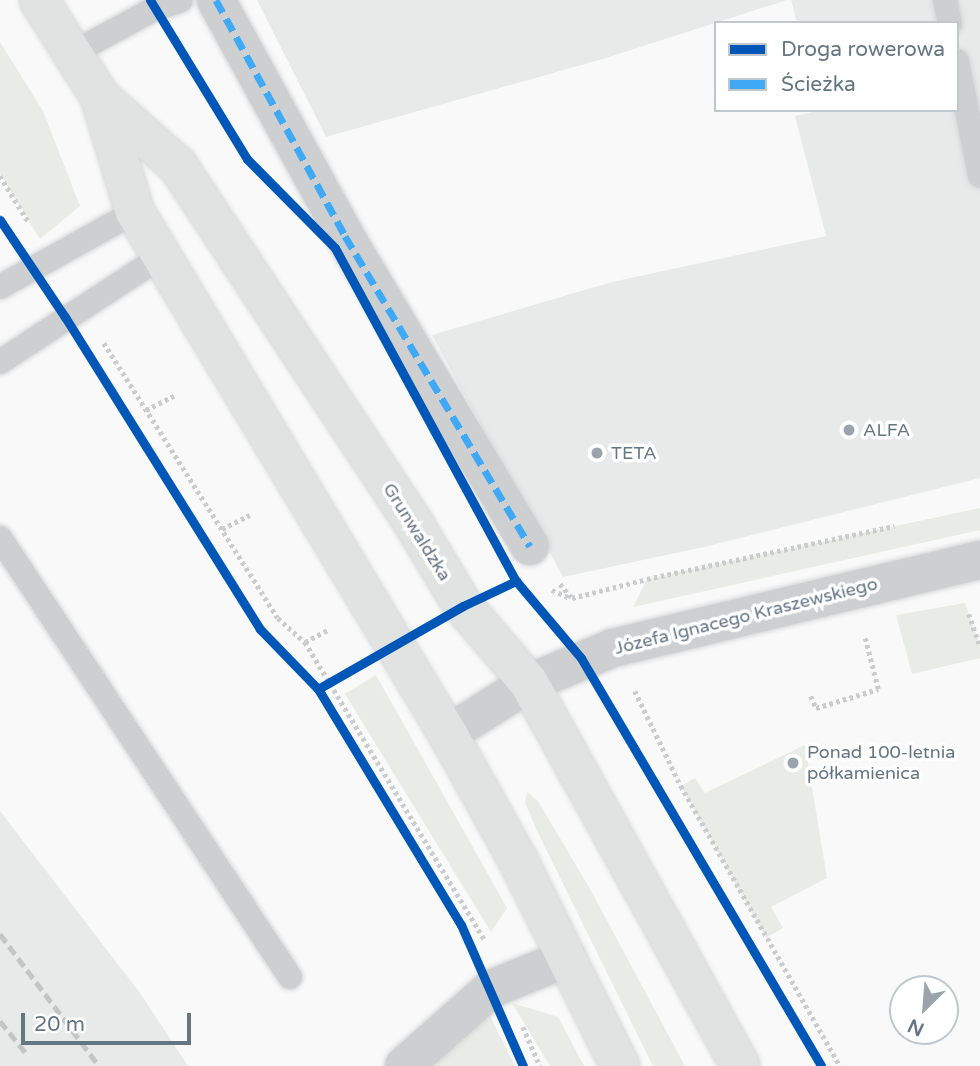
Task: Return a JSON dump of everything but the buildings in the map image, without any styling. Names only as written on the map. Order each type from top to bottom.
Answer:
[{"type":"main road","name":"Grunwaldzka","points":[[39,0],[100,97],[135,212],[398,646],[448,734],[567,958],[620,1066]]},
{"type":"main road","name":"Grunwaldzka","points":[[100,97],[178,166],[415,526],[463,606],[528,683],[740,1066]]},
{"type":"street","points":[[216,0],[345,236],[530,545]]},
{"type":"street","name":"Józefa Ignacego Kraszewskiego","points":[[448,734],[528,683],[581,658],[648,637],[980,560]]},
{"type":"street","points":[[404,1066],[491,989],[567,958]]},
{"type":"lane","points":[[74,53],[154,9],[181,0]]},
{"type":"lane","points":[[945,0],[950,21]]},
{"type":"lane","points":[[959,71],[980,176]]},
{"type":"lane","points":[[0,287],[135,212]]},
{"type":"lane","points":[[0,362],[162,256]]},
{"type":"lane","points":[[0,538],[290,977]]},
{"type":"path","points":[[0,176],[52,259]]},
{"type":"path","points":[[81,308],[278,618],[305,642],[332,684],[475,921],[506,982],[541,1066]]},
{"type":"path","points":[[146,410],[175,395]]},
{"type":"path","points":[[222,529],[250,515]]},
{"type":"path","points":[[530,545],[572,598],[900,525]]},
{"type":"path","points":[[965,603],[980,646]]},
{"type":"path","points":[[811,696],[816,708],[878,689],[864,637]]},
{"type":"path","points":[[318,689],[332,684],[398,646]]},
{"type":"path","points":[[630,681],[681,786],[840,1066]]},
{"type":"shaded area","points":[[257,0],[787,0],[714,21],[714,23],[606,58],[326,137]]},
{"type":"shaded area","points":[[791,0],[980,0],[980,478],[704,547],[563,577],[432,335],[612,282],[826,236],[795,116],[812,112],[959,112],[959,21],[796,21]]},
{"type":"shaded area","points":[[0,42],[43,111],[80,206],[40,239],[0,174]]},
{"type":"shaded area","points":[[980,508],[980,530],[633,607],[647,579]]},
{"type":"shaded area","points":[[965,603],[980,646],[980,658],[912,674],[896,615]]},
{"type":"shaded area","points":[[376,675],[507,908],[491,932],[345,694]]},
{"type":"shaded area","points":[[805,745],[827,878],[771,907],[783,928],[766,938],[681,786],[695,778],[705,793]]},
{"type":"shaded area","points":[[527,792],[538,801],[590,889],[685,1066],[653,1066],[538,833],[525,802]]},
{"type":"shaded area","points":[[0,811],[140,993],[188,1066],[0,1066]]},
{"type":"shaded area","points":[[474,984],[515,1066],[397,1066]]},
{"type":"shaded area","points":[[512,1003],[558,1017],[584,1066],[550,1066]]},
{"type":"railway","points":[[0,934],[99,1066]]},
{"type":"railway","points":[[0,1021],[25,1052]]},
{"type":"marked path","points":[[216,0],[345,236],[530,546]]},
{"type":"cycle path","points":[[150,0],[247,159],[335,248],[516,581]]},
{"type":"cycle path","points":[[0,220],[65,317],[260,629],[318,689]]},
{"type":"cycle path","points":[[523,1066],[461,925],[318,689],[463,606],[516,581],[581,658],[821,1066]]},
{"type":"place","name":"ALFA","points":[[849,430]]},
{"type":"place","name":"TETA","points":[[597,453]]},
{"type":"place","name":"Ponad 100-letnia półkamienica","points":[[793,763]]}]
